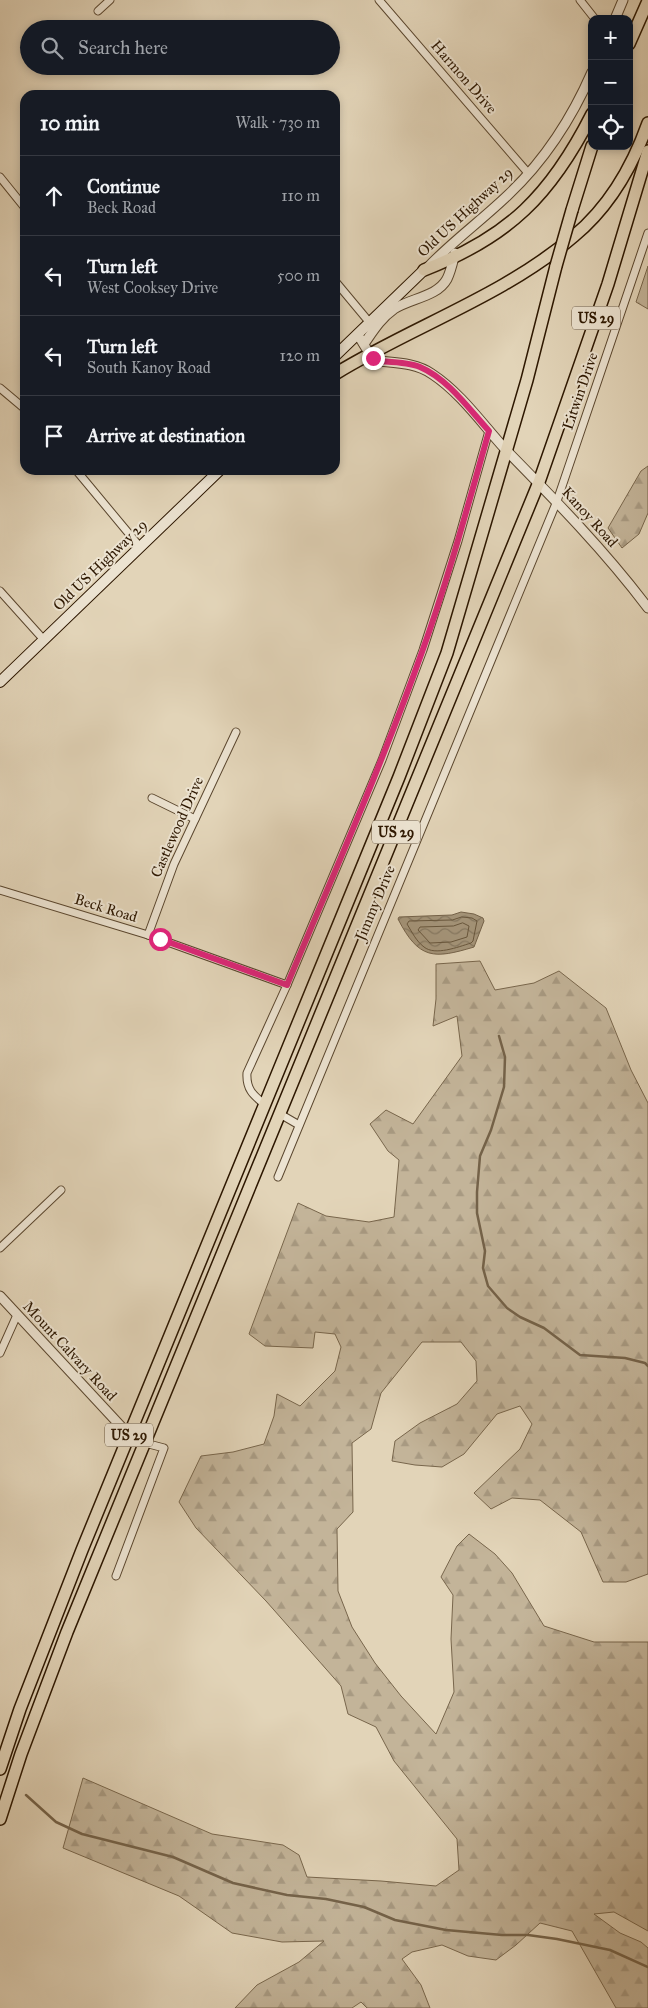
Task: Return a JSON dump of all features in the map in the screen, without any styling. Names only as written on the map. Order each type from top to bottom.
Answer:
[{"type":"highway","points":[[633,31],[647,4]]},
{"type":"highway","points":[[633,35],[647,4]]},
{"type":"highway","points":[[424,270],[453,259],[507,226],[533,203],[554,177],[588,121]]},
{"type":"highway","points":[[340,370],[366,348],[497,289],[576,235],[618,186],[638,150],[648,123]]},
{"type":"highway","name":"US 29","points":[[0,1769],[20,1709],[129,1435],[400,777],[447,653],[507,450],[556,266],[591,150]]},
{"type":"highway","name":"US 29","points":[[0,1819],[21,1754],[67,1632],[539,482],[608,284],[648,151]]},
{"type":"main road","name":"Old US Highway 29","points":[[340,351],[424,270]]},
{"type":"main road","name":"Old US Highway 29","points":[[0,682],[215,475]]},
{"type":"street","points":[[98,11],[110,0]]},
{"type":"street","name":"Harmon Drive","points":[[379,0],[528,173]]},
{"type":"street","points":[[580,0],[592,15]]},
{"type":"street","points":[[617,15],[623,0]]},
{"type":"street","name":"Old US Highway 29","points":[[424,270],[510,194],[557,140],[588,81]]},
{"type":"street","points":[[0,177],[20,202]]},
{"type":"street","name":"Litwin Drive","points":[[557,500],[648,233]]},
{"type":"street","points":[[366,348],[377,324],[391,312],[440,287],[448,277],[460,238]]},
{"type":"street","points":[[340,287],[370,323]]},
{"type":"street","points":[[358,335],[366,348]]},
{"type":"street","name":"Kanoy Road","points":[[366,348],[378,361],[419,367],[434,375],[458,396],[507,450],[557,500],[620,571],[648,608]]},
{"type":"street","points":[[0,388],[20,405]]},
{"type":"street","points":[[264,1104],[253,1095],[246,1084],[247,1073],[287,985],[382,760],[423,650],[458,541],[489,431]]},
{"type":"street","points":[[80,475],[140,547]]},
{"type":"street","name":"Jimmy Drive","points":[[278,1177],[557,500]]},
{"type":"street","points":[[0,592],[44,640]]},
{"type":"street","name":"Castlewood Drive","points":[[148,935],[174,864],[236,732]]},
{"type":"street","points":[[152,798],[196,819]]},
{"type":"street","name":"Beck Road","points":[[0,890],[148,935],[287,985]]},
{"type":"street","points":[[280,1114],[299,1125]]},
{"type":"street","points":[[0,1248],[61,1190]]},
{"type":"street","name":"Mount Calvary Road","points":[[0,1296],[129,1435],[145,1442]]},
{"type":"street","points":[[0,1353],[17,1315]]},
{"type":"street","points":[[116,1576],[164,1448],[145,1442]]},
{"type":"green space","points":[[648,266],[648,309],[636,302]]},
{"type":"green space","points":[[648,466],[648,513],[639,534],[622,548],[608,528],[641,471]]},
{"type":"green space","points":[[480,961],[495,990],[534,983],[559,971],[606,1008],[631,1070],[648,1103],[648,1574],[626,1582],[603,1582],[581,1532],[540,1500],[512,1498],[491,1509],[474,1493],[520,1449],[532,1424],[520,1406],[497,1414],[464,1454],[442,1467],[392,1461],[395,1441],[420,1423],[457,1404],[477,1381],[476,1361],[461,1342],[422,1342],[381,1393],[371,1429],[352,1443],[353,1512],[337,1529],[338,1591],[352,1627],[375,1663],[401,1696],[436,1734],[454,1692],[451,1639],[453,1595],[441,1577],[457,1546],[469,1534],[495,1554],[512,1573],[544,1626],[594,1642],[648,1642],[648,1931],[614,1912],[594,1914],[620,1933],[641,1942],[648,1948],[648,2008],[616,2008],[572,1931],[540,1923],[496,1960],[468,1956],[442,1945],[412,1952],[402,1959],[421,1985],[430,2008],[367,2008],[361,2002],[352,2008],[235,2008],[257,1985],[299,1962],[324,1941],[282,1942],[232,1933],[179,1896],[63,1848],[83,1778],[212,1834],[283,1845],[299,1855],[307,1877],[436,1886],[459,1870],[457,1839],[394,1761],[376,1727],[348,1714],[341,1686],[266,1601],[196,1528],[179,1502],[201,1456],[233,1452],[264,1444],[274,1416],[277,1394],[300,1406],[335,1371],[341,1347],[335,1334],[315,1332],[313,1348],[265,1346],[249,1334],[298,1203],[326,1216],[369,1222],[394,1217],[399,1160],[388,1151],[370,1124],[386,1110],[413,1124],[462,1056],[457,1016],[433,1026],[436,999],[436,964]]},
{"type":"water","points":[[461,912],[474,914],[483,918],[484,921],[474,947],[448,953],[429,953],[421,949],[413,942],[398,919],[399,917],[452,915]]},
{"type":"waterway","points":[[499,1036],[505,1057],[504,1087],[491,1130],[480,1156],[477,1192],[477,1213],[485,1251],[483,1268],[488,1286],[507,1308],[520,1317],[544,1328],[580,1355],[625,1358],[645,1363],[648,1366]]},
{"type":"waterway","points":[[26,1795],[56,1822],[82,1834],[173,1857],[233,1883],[287,1895],[326,1899],[364,1907],[395,1920],[446,1930],[502,1935],[528,1935],[557,1939],[610,1950],[648,1967]]},
{"type":"route","points":[[160,939],[287,985],[382,760],[423,650],[458,541],[489,431],[458,396],[434,375],[419,367],[378,361],[373,358]]}]
